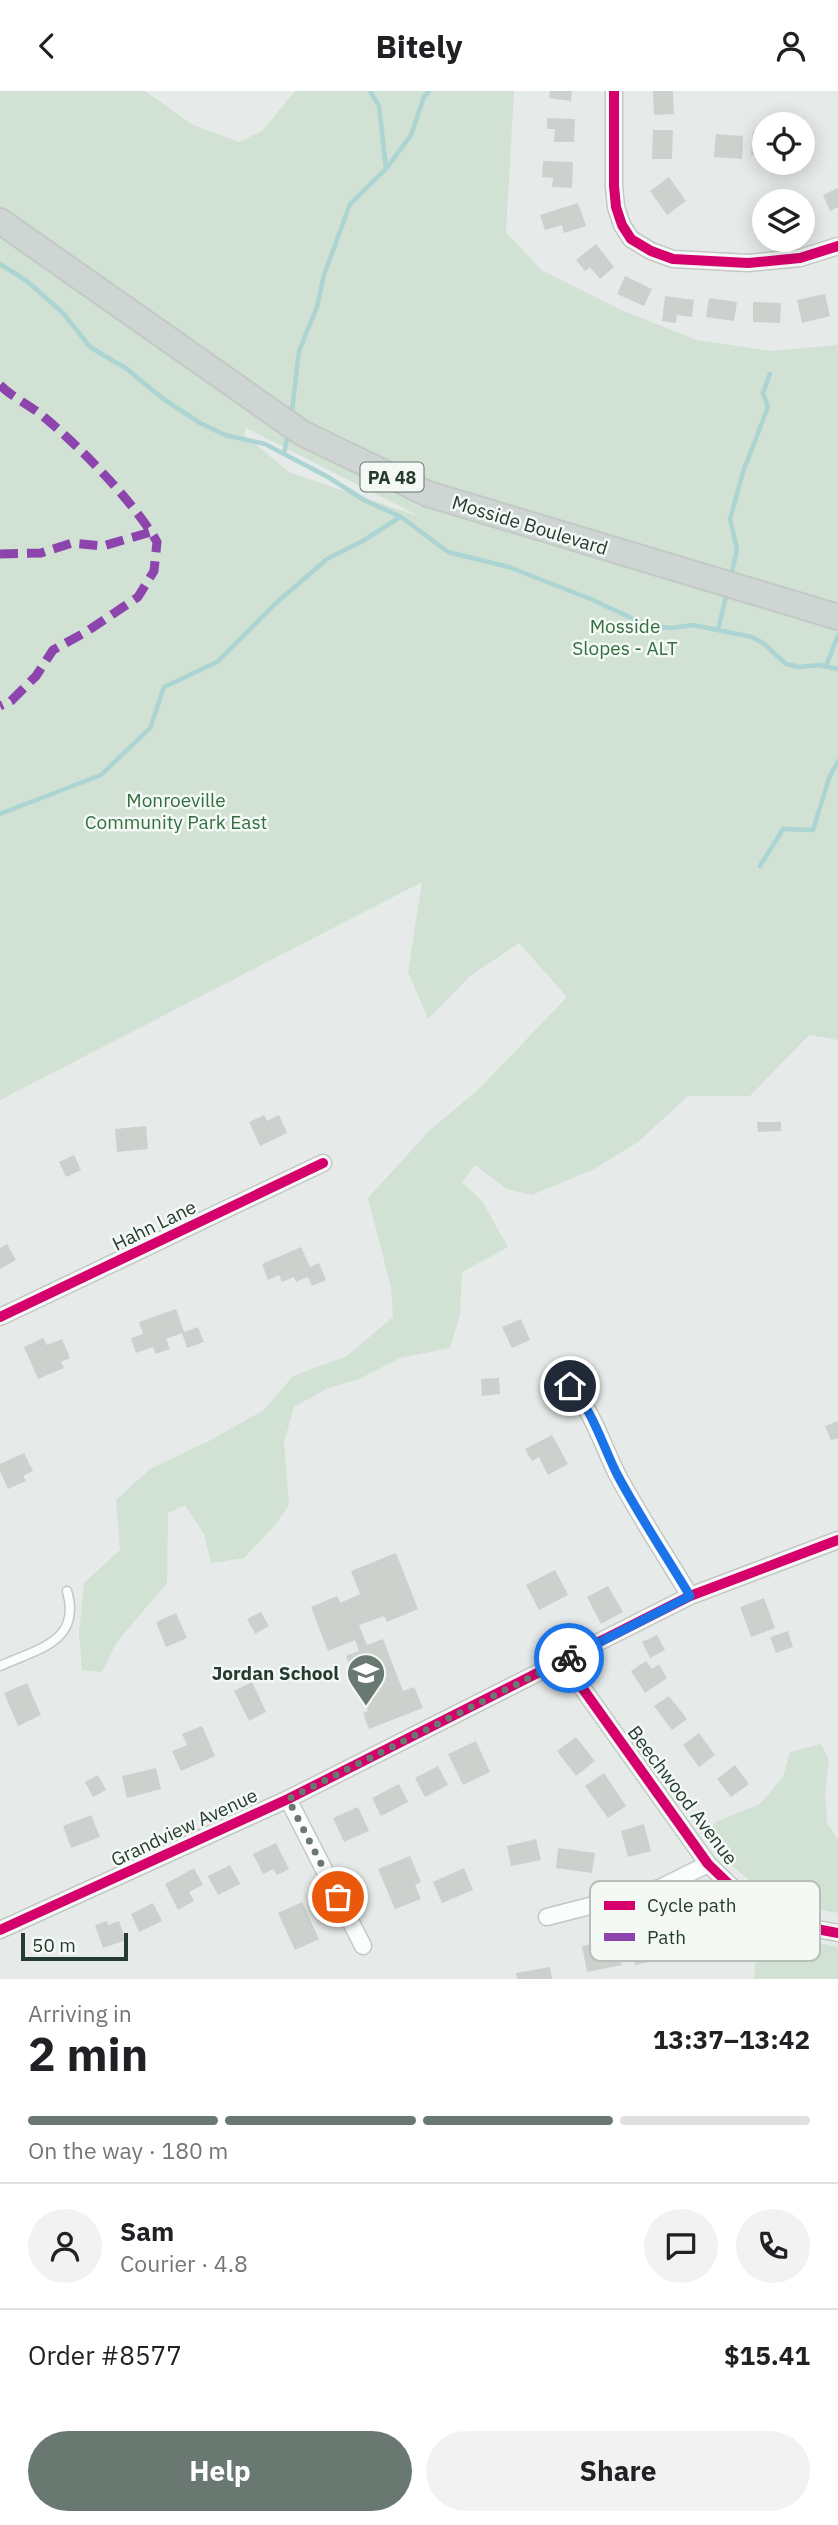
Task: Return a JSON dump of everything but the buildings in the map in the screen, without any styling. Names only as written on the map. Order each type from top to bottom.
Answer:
[{"type":"main road","name":"Mosside Boulevard","points":[[0,221],[302,433],[428,494],[838,617]]},
{"type":"street","points":[[614,91],[616,207],[622,225],[631,239],[651,251],[673,259],[748,263],[800,258],[838,246]]},
{"type":"street","name":"Hahn Lane","points":[[0,1317],[323,1163]]},
{"type":"street","points":[[570,1386],[582,1401],[638,1512],[690,1596]]},
{"type":"street","name":"Grandview Avenue","points":[[0,1930],[288,1799],[690,1596],[838,1540]]},
{"type":"street","name":"Beechwood Avenue","points":[[563,1661],[708,1864],[726,1881]]},
{"type":"street","points":[[288,1799],[363,1946]]},
{"type":"street","points":[[674,1881],[708,1864]]},
{"type":"street","points":[[547,1917],[590,1906]]},
{"type":"street","name":"Beechwood Avenue","points":[[820,1930],[838,1933]]},
{"type":"lane","points":[[0,1666],[61,1635],[71,1614],[67,1591]]},
{"type":"green space","points":[[0,91],[145,91],[193,125],[239,142],[262,131],[295,91],[514,91],[506,232],[541,270],[621,310],[697,340],[771,351],[838,345],[838,1040],[809,1035],[750,1096],[688,1096],[638,1142],[594,1169],[532,1195],[507,1189],[475,1165],[462,1182],[482,1201],[508,1247],[462,1272],[460,1315],[450,1348],[400,1358],[359,1379],[328,1388],[294,1407],[284,1442],[289,1505],[275,1525],[244,1558],[211,1563],[204,1534],[185,1505],[168,1513],[167,1583],[116,1643],[102,1672],[82,1670],[79,1634],[84,1583],[120,1550],[116,1500],[150,1469],[211,1440],[264,1410],[293,1376],[347,1356],[393,1317],[391,1287],[368,1198],[431,1129],[478,1090],[567,997],[519,943],[470,976],[428,1019],[408,972],[422,882],[0,1100]],"holes":[[[246,428],[415,514],[289,472],[244,435]]]},
{"type":"green space","points":[[821,1744],[829,1760],[825,1793],[827,1823],[838,1839],[838,1913],[820,1909],[820,1881],[750,1881],[713,1849],[704,1834],[716,1822],[760,1804],[783,1777],[790,1752]]},
{"type":"green space","points":[[820,1943],[838,1947],[838,1979],[754,1979],[756,1961],[820,1961]]},
{"type":"waterway","points":[[370,91],[379,106],[386,168]]},
{"type":"waterway","points":[[292,411],[299,351],[317,307],[324,275],[350,204],[386,169],[411,135],[424,97],[429,91]]},
{"type":"waterway","points":[[0,264],[27,281],[63,313],[90,347],[127,369],[162,398],[200,423],[225,435],[265,444],[328,477],[364,500],[401,517],[448,552],[509,567],[593,600],[646,625],[671,628],[693,625],[752,637],[763,643],[786,664],[799,667],[819,665],[838,669]]},
{"type":"waterway","points":[[732,572],[737,549],[730,519],[743,472],[768,407],[763,393],[770,374]]},
{"type":"waterway","points":[[284,454],[287,438]]},
{"type":"waterway","points":[[0,814],[101,775],[150,728],[164,687],[217,662],[275,604],[327,559],[363,541],[400,517]]},
{"type":"waterway","points":[[718,630],[726,597]]},
{"type":"waterway","points":[[826,666],[838,635]]},
{"type":"waterway","points":[[760,866],[783,829],[813,830],[829,778],[838,761]]},
{"type":"marked path","points":[[0,385],[44,417],[90,459],[135,510],[157,542],[154,571],[138,597],[86,632],[53,650],[36,676],[11,701],[0,706]]},
{"type":"marked path","points":[[0,554],[41,553],[72,543],[103,546],[151,532]]},
{"type":"cycle path","points":[[614,91],[616,207],[622,225],[631,239],[651,251],[673,259],[748,263],[800,258],[838,246]]},
{"type":"cycle path","points":[[0,1317],[323,1163]]},
{"type":"cycle path","points":[[0,1930],[288,1799],[690,1596],[838,1540]]},
{"type":"cycle path","points":[[563,1661],[708,1864],[726,1881]]},
{"type":"cycle path","points":[[820,1930],[838,1933]]},
{"type":"way so far","points":[[338,1897],[288,1799],[569,1658]]},
{"type":"place","name":"Jordan School","points":[[366,1707]]},
{"type":"route","points":[[569,1658],[690,1596],[638,1512],[582,1401],[570,1386]]},
{"type":"park label","name":"Mosside Slopes - ALT","points":[[625,637]]},
{"type":"park label","name":"Monroeville Community Park East","points":[[176,811]]}]
